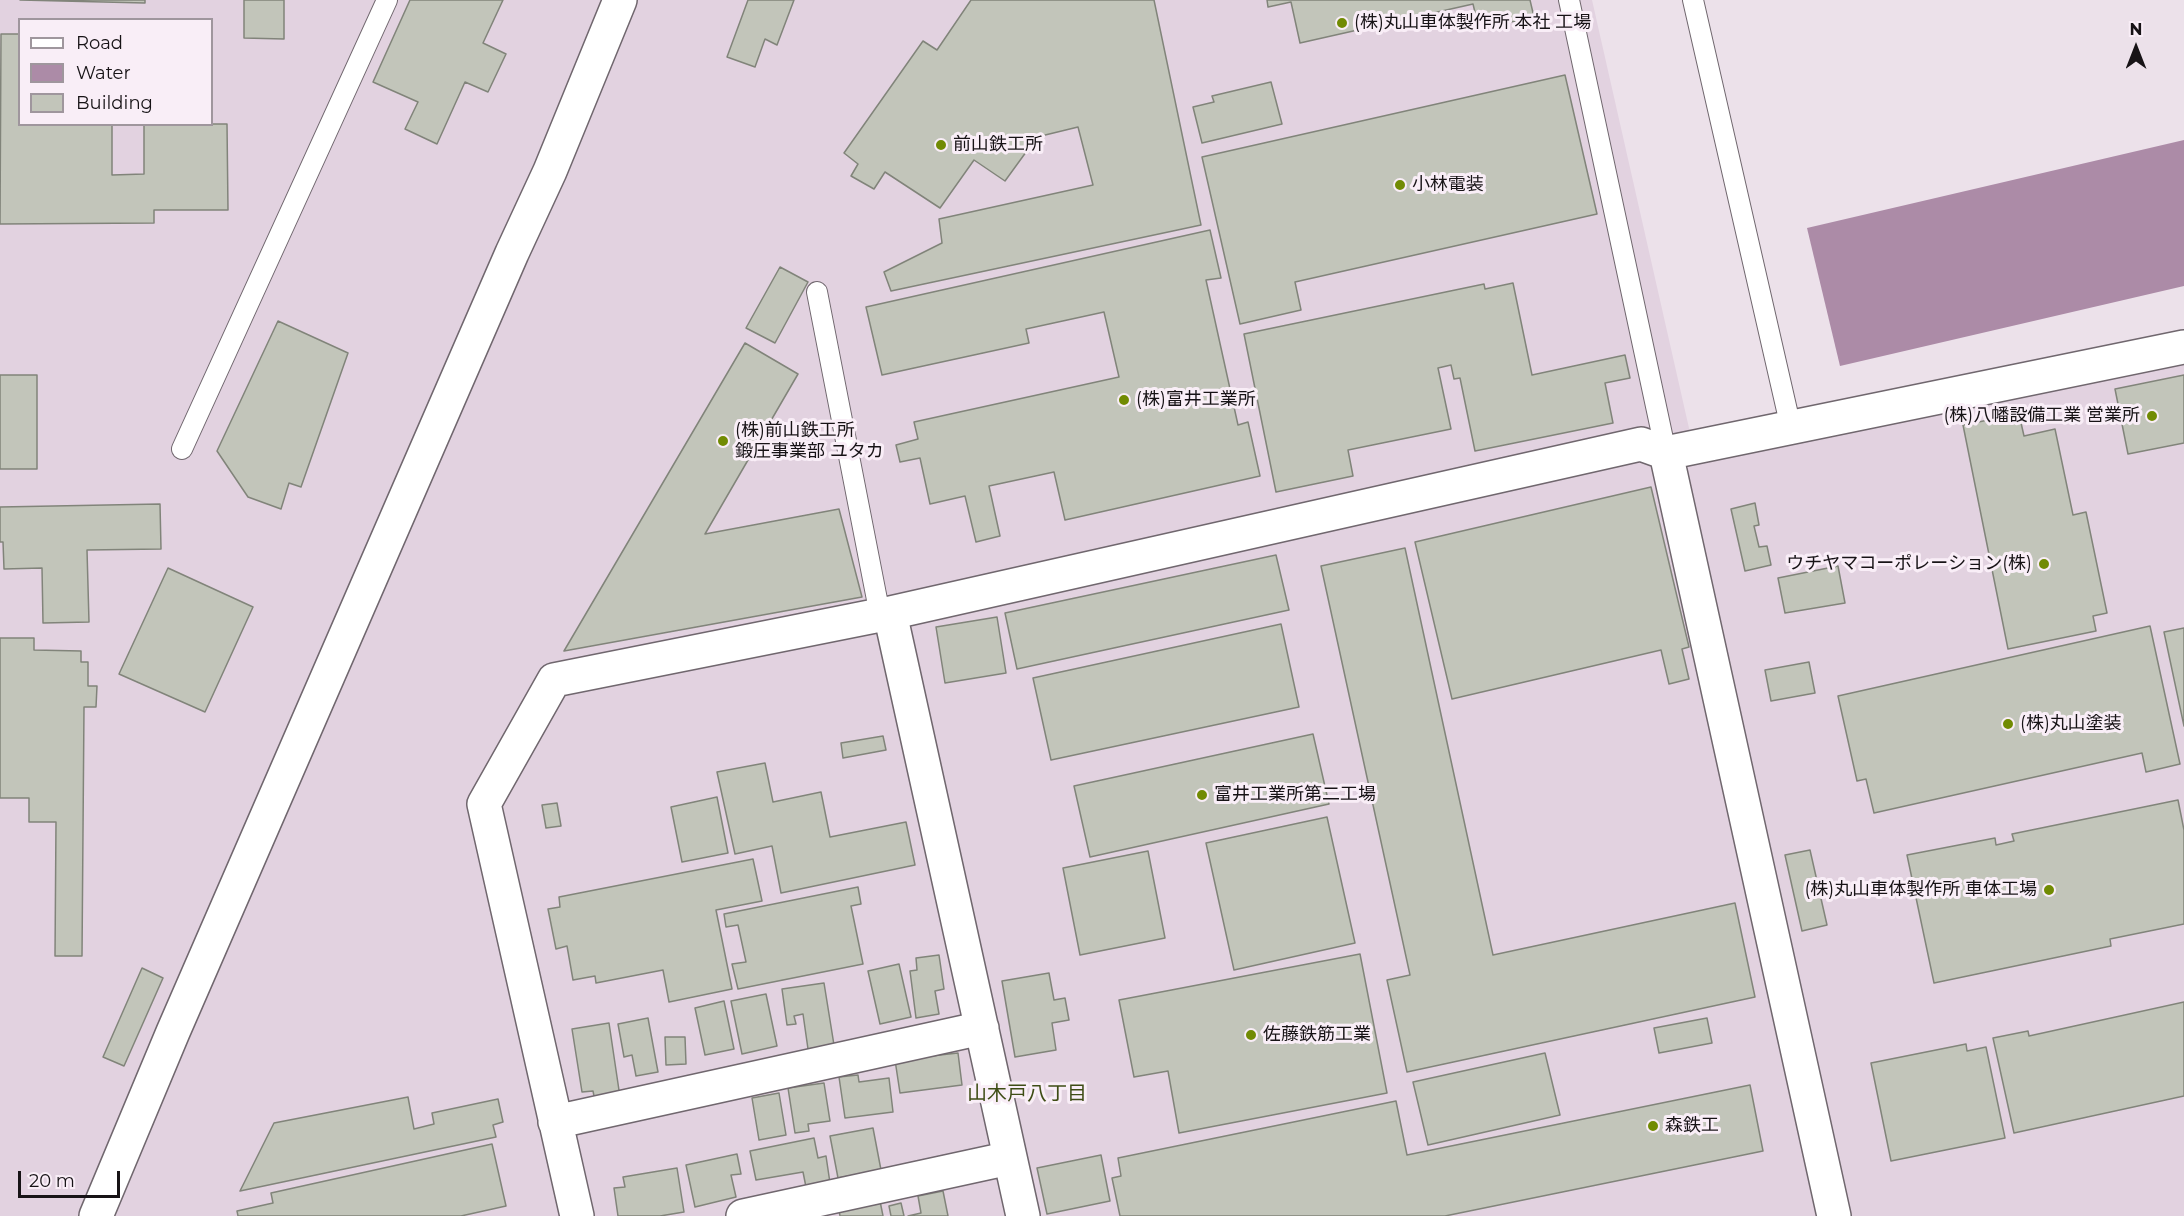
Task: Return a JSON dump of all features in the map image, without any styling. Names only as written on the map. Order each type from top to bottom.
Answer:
[{"type":"street","points":[[96,1216],[187,999],[502,275],[550,171],[620,0]]},
{"type":"street","points":[[577,1216],[484,804],[554,680],[885,614],[1641,444],[1666,453],[2184,347]]},
{"type":"street","points":[[1666,453],[1834,1216]]},
{"type":"street","points":[[885,614],[982,1028],[1023,1216]]},
{"type":"street","points":[[555,1122],[982,1028]]},
{"type":"street","points":[[743,1216],[1011,1158]]},
{"type":"lane","points":[[182,449],[387,0]]},
{"type":"lane","points":[[1569,0],[1666,453]]},
{"type":"lane","points":[[1693,0],[1791,428]]},
{"type":"lane","points":[[816,292],[885,614]]},
{"type":"shaded area","points":[[0,0],[1592,0],[1696,459],[2184,355],[2184,1216],[0,1216]]},
{"type":"water","points":[[2184,140],[2184,286],[1840,366],[1807,228]]},
{"type":"building","points":[[20,0],[145,0],[145,3]]},
{"type":"building","points":[[244,0],[284,0],[284,39],[244,38]]},
{"type":"building","points":[[410,0],[503,0],[483,43],[506,54],[488,92],[465,82],[437,144],[405,129],[418,102],[373,82]]},
{"type":"building","points":[[748,0],[794,0],[777,45],[765,39],[755,67],[727,57]]},
{"type":"building","name":"前山鉄工所","points":[[971,0],[1154,0],[1201,225],[891,291],[884,272],[942,243],[939,219],[1093,185],[1078,127],[1037,137],[1005,181],[974,160],[940,208],[885,172],[874,189],[851,176],[858,164],[844,153],[923,41],[937,50]]},
{"type":"building","name":"(株)丸山車体製作所 本社 工場","points":[[1267,0],[1530,0],[1534,17],[1479,29],[1473,4],[1300,43],[1291,2],[1268,7]]},
{"type":"building","points":[[1,34],[18,34],[18,126],[112,126],[112,175],[144,174],[144,126],[227,124],[228,210],[154,210],[154,223],[0,224]]},
{"type":"building","name":"小林電装","points":[[1565,75],[1597,214],[1295,282],[1301,310],[1240,324],[1202,157]]},
{"type":"building","points":[[1271,82],[1282,124],[1202,143],[1193,107],[1214,102],[1212,96]]},
{"type":"building","name":"(株)富井工業所","points":[[1210,230],[1221,278],[1206,280],[1238,425],[1248,422],[1260,476],[1065,520],[1054,472],[989,486],[1000,536],[976,542],[965,496],[930,504],[920,458],[900,462],[896,445],[918,439],[914,422],[1119,377],[1104,312],[1026,329],[1029,343],[882,375],[866,307]]},
{"type":"building","points":[[780,267],[808,282],[775,343],[746,328]]},
{"type":"building","points":[[1513,283],[1532,375],[1625,355],[1630,378],[1605,383],[1613,423],[1475,451],[1460,378],[1454,379],[1451,365],[1438,368],[1451,429],[1348,450],[1353,476],[1276,492],[1244,334],[1484,284],[1485,289]]},
{"type":"building","points":[[278,321],[348,353],[301,487],[289,483],[281,509],[248,497],[217,451]]},
{"type":"building","name":"(株)前山鉄工所 鍛圧事業部 ユタカ","points":[[745,343],[798,374],[705,534],[839,509],[862,597],[564,651]]},
{"type":"building","points":[[0,375],[37,375],[37,469],[0,469]]},
{"type":"building","name":"(株)八幡設備工業 営業所","points":[[2184,375],[2184,443],[2128,454],[2115,389]]},
{"type":"building","name":"ウチヤマコーポレーション(株)","points":[[2019,414],[2024,436],[2055,429],[2073,515],[2086,512],[2107,613],[2093,616],[2096,631],[2008,649],[1963,425]]},
{"type":"building","points":[[1651,487],[1689,647],[1682,649],[1689,679],[1669,684],[1661,650],[1452,699],[1415,542]]},
{"type":"building","points":[[1755,503],[1759,525],[1754,526],[1759,547],[1767,546],[1771,565],[1745,571],[1731,509]]},
{"type":"building","points":[[160,504],[161,549],[87,550],[89,622],[43,623],[42,568],[4,569],[3,542],[0,542],[0,507]]},
{"type":"building","points":[[1405,548],[1493,955],[1735,903],[1755,997],[1407,1072],[1387,980],[1410,975],[1321,566]]},
{"type":"building","points":[[1276,555],[1289,610],[1017,669],[1005,613]]},
{"type":"building","points":[[1838,566],[1845,603],[1785,613],[1778,578]]},
{"type":"building","points":[[168,568],[253,607],[205,712],[119,674]]},
{"type":"building","points":[[997,617],[1006,673],[945,683],[936,627]]},
{"type":"building","points":[[1281,624],[1299,707],[1051,760],[1033,678]]},
{"type":"building","name":"(株)丸山塗装","points":[[2150,626],[2180,764],[2146,772],[2142,753],[1874,813],[1866,779],[1857,781],[1838,696]]},
{"type":"building","points":[[2184,628],[2184,726],[2164,632]]},
{"type":"building","points":[[0,638],[34,638],[34,650],[81,651],[81,662],[88,662],[88,686],[97,686],[96,707],[84,707],[82,956],[55,956],[56,822],[29,822],[29,798],[0,798]]},
{"type":"building","points":[[1809,662],[1815,693],[1771,701],[1765,670]]},
{"type":"building","name":"富井工業所第二工場","points":[[1313,734],[1329,804],[1090,857],[1074,786]]},
{"type":"building","points":[[883,736],[886,750],[843,758],[841,743]]},
{"type":"building","points":[[765,763],[773,802],[821,792],[830,837],[906,822],[915,865],[781,893],[772,846],[735,854],[717,772]]},
{"type":"building","points":[[717,797],[728,853],[682,862],[671,807]]},
{"type":"building","name":"(株)丸山車体製作所 車体工場","points":[[2178,800],[2184,830],[2184,924],[2110,939],[2111,946],[1934,983],[1907,855],[1995,838],[1996,845],[2014,841],[2012,834]]},
{"type":"building","points":[[557,803],[561,826],[546,828],[542,805]]},
{"type":"building","points":[[1327,817],[1355,943],[1234,970],[1206,843]]},
{"type":"building","points":[[1810,850],[1827,925],[1802,931],[1785,855]]},
{"type":"building","points":[[1148,851],[1165,938],[1080,955],[1063,868]]},
{"type":"building","points":[[753,859],[762,901],[716,910],[732,989],[669,1002],[663,970],[596,983],[595,976],[573,980],[567,946],[556,949],[548,909],[560,907],[559,897]]},
{"type":"building","points":[[858,887],[861,904],[851,906],[863,964],[738,989],[732,964],[746,962],[738,925],[726,927],[724,914]]},
{"type":"building","name":"佐藤鉄筋工業","points":[[1360,954],[1387,1093],[1179,1133],[1168,1071],[1134,1077],[1119,1000]]},
{"type":"building","points":[[939,955],[944,989],[935,991],[939,1014],[916,1018],[910,971],[917,970],[916,958]]},
{"type":"building","points":[[899,964],[911,1017],[880,1024],[868,971]]},
{"type":"building","points":[[142,968],[163,978],[124,1066],[103,1057]]},
{"type":"building","points":[[1049,973],[1054,1000],[1065,998],[1069,1020],[1052,1023],[1056,1050],[1015,1057],[1002,981]]},
{"type":"building","points":[[824,983],[834,1045],[808,1049],[803,1014],[794,1016],[796,1024],[787,1025],[782,989]]},
{"type":"building","points":[[766,994],[777,1046],[742,1054],[731,1001]]},
{"type":"building","points":[[724,1001],[734,1049],[705,1055],[695,1008]]},
{"type":"building","points":[[2184,1002],[2184,1096],[2014,1133],[1993,1038],[2028,1031],[2029,1036]]},
{"type":"building","points":[[648,1018],[658,1072],[636,1076],[632,1055],[624,1057],[618,1024]]},
{"type":"building","points":[[1707,1018],[1712,1043],[1659,1053],[1654,1028]]},
{"type":"building","points":[[609,1023],[620,1097],[595,1101],[593,1091],[582,1092],[572,1029]]},
{"type":"building","points":[[665,1037],[685,1037],[686,1064],[666,1065]]},
{"type":"building","points":[[1966,1044],[1967,1051],[1986,1047],[2005,1138],[1891,1161],[1871,1063]]},
{"type":"building","points":[[958,1053],[962,1085],[900,1093],[895,1060]]},
{"type":"building","points":[[1545,1053],[1560,1115],[1428,1145],[1413,1082]]},
{"type":"building","points":[[858,1075],[859,1082],[889,1078],[893,1112],[845,1118],[839,1077]]},
{"type":"building","points":[[824,1083],[830,1121],[808,1124],[809,1131],[795,1133],[788,1088]]},
{"type":"building","name":"森鉄工","points":[[1750,1085],[1763,1151],[1445,1216],[1120,1216],[1112,1178],[1121,1176],[1118,1158],[1396,1101],[1407,1155]]},
{"type":"building","points":[[779,1093],[786,1135],[759,1140],[752,1098]]},
{"type":"building","points":[[408,1097],[414,1129],[434,1124],[432,1113],[498,1099],[503,1122],[493,1125],[496,1137],[240,1191],[274,1123]]},
{"type":"building","points":[[873,1128],[881,1170],[838,1178],[830,1136]]},
{"type":"building","points":[[814,1138],[818,1158],[826,1156],[830,1183],[806,1187],[803,1172],[756,1180],[750,1151]]},
{"type":"building","points":[[492,1144],[506,1206],[461,1216],[238,1216],[237,1211],[273,1203],[271,1193]]},
{"type":"building","points":[[737,1154],[741,1174],[731,1175],[736,1197],[695,1207],[686,1165]]},
{"type":"building","points":[[1101,1155],[1110,1201],[1047,1214],[1037,1168]]},
{"type":"building","points":[[677,1168],[684,1212],[660,1216],[618,1216],[614,1188],[625,1187],[623,1177]]},
{"type":"building","points":[[943,1191],[948,1216],[908,1216],[921,1213],[918,1196]]},
{"type":"building","points":[[880,1201],[883,1216],[840,1216],[839,1210]]},
{"type":"building","points":[[901,1203],[904,1216],[891,1216],[889,1206]]},
{"type":"place","name":"(株)丸山車体製作所 本社 工場","points":[[1342,23]]},
{"type":"place","name":"前山鉄工所","points":[[941,145]]},
{"type":"place","name":"小林電装","points":[[1400,185]]},
{"type":"place","name":"(株)富井工業所","points":[[1124,400]]},
{"type":"place","name":"(株)八幡設備工業 営業所","points":[[2152,416]]},
{"type":"place","name":"(株)前山鉄工所 鍛圧事業部 ユタカ","points":[[723,441]]},
{"type":"place","name":"ウチヤマコーポレーション(株)","points":[[2044,564]]},
{"type":"place","name":"(株)丸山塗装","points":[[2008,724]]},
{"type":"place","name":"富井工業所第二工場","points":[[1202,795]]},
{"type":"place","name":"(株)丸山車体製作所 車体工場","points":[[2049,890]]},
{"type":"place","name":"佐藤鉄筋工業","points":[[1251,1035]]},
{"type":"place","name":"森鉄工","points":[[1653,1126]]},
{"type":"district","name":"山木戸八丁目","points":[[1027,1094]]}]
